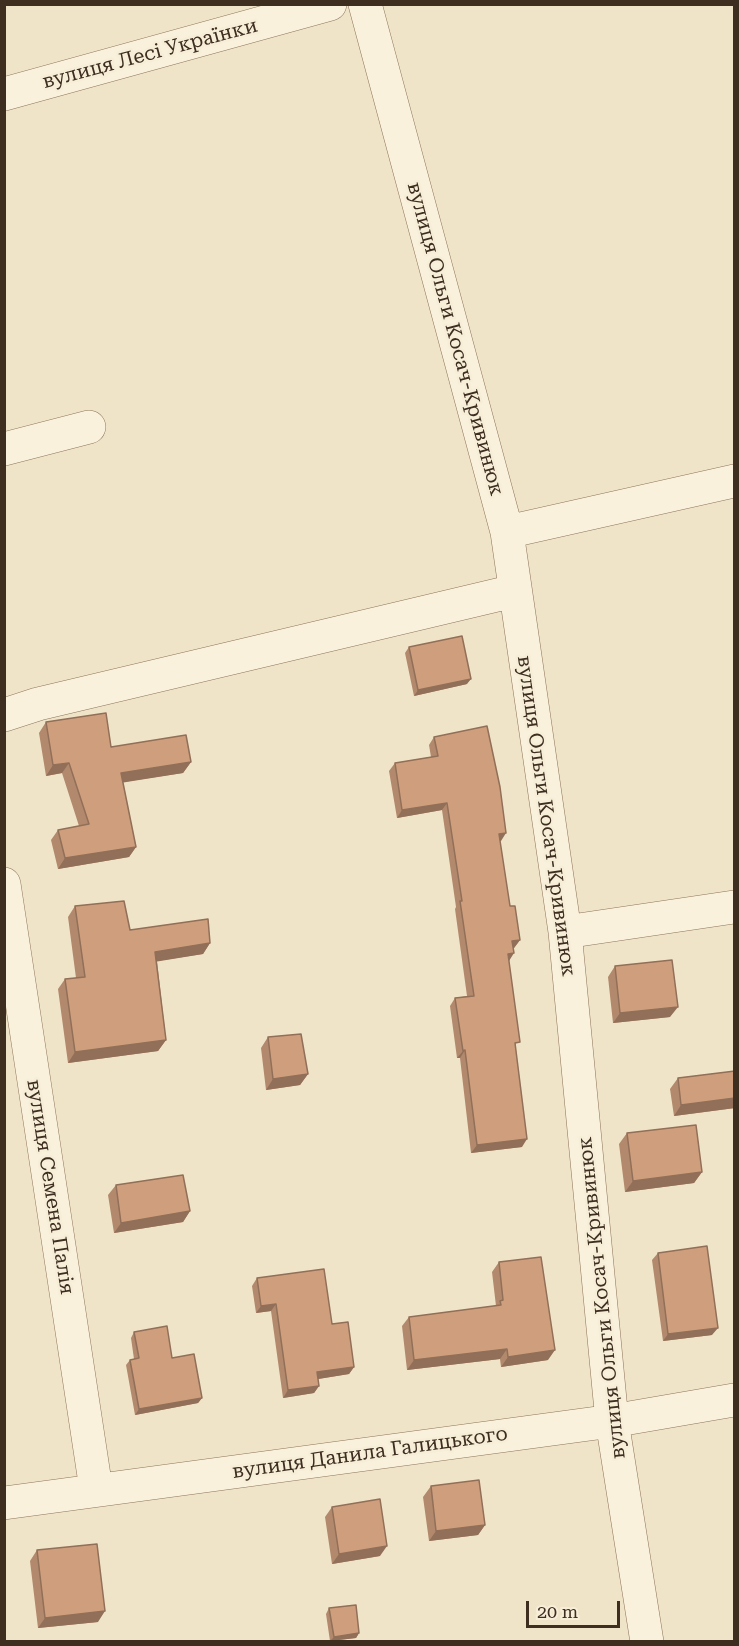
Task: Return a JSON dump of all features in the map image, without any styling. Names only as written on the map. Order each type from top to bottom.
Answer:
[{"type":"street","name":"вулиця Лесі Українки","points":[[4,94],[330,4]]},
{"type":"street","name":"вулиця Ольги Косач-Кривинюк","points":[[365,4],[507,532],[565,932],[612,1421],[647,1641]]},
{"type":"street","points":[[4,449],[89,427]]},
{"type":"street","points":[[507,532],[735,481]]},
{"type":"street","points":[[4,716],[49,702],[514,591]]},
{"type":"street","name":"вулиця Семена Палія","points":[[4,884],[96,1489]]},
{"type":"street","points":[[565,932],[735,908]]},
{"type":"street","name":"вулиця Данила Галицького","points":[[4,1503],[612,1421],[735,1400]]},
{"type":"building","points":[[462,636],[471,679],[418,690],[409,647]]},
{"type":"building","points":[[106,713],[111,747],[186,735],[191,762],[121,773],[136,847],[65,858],[58,830],[89,824],[69,763],[53,765],[46,722]]},
{"type":"building","points":[[487,726],[500,787],[506,833],[499,834],[510,906],[515,906],[520,940],[512,941],[514,953],[508,954],[520,1042],[515,1043],[527,1139],[477,1145],[465,1050],[463,1051],[455,998],[474,996],[447,803],[402,810],[395,763],[438,756],[434,737]]},
{"type":"building","points":[[124,901],[130,930],[208,919],[210,943],[155,952],[166,1040],[75,1052],[65,979],[85,977],[75,906]]},
{"type":"building","points":[[672,960],[678,1007],[620,1013],[615,966]]},
{"type":"building","points":[[301,1034],[308,1074],[273,1079],[268,1037]]},
{"type":"building","points":[[735,1071],[735,1098],[681,1105],[678,1078]]},
{"type":"building","points":[[696,1125],[702,1172],[633,1181],[627,1133]]},
{"type":"building","points":[[183,1175],[190,1211],[121,1223],[116,1185]]},
{"type":"building","points":[[707,1246],[718,1328],[668,1334],[658,1253]]},
{"type":"building","points":[[541,1257],[555,1350],[508,1357],[507,1349],[414,1360],[409,1317],[501,1305],[500,1301],[503,1300],[499,1262]]},
{"type":"building","points":[[324,1269],[332,1324],[348,1322],[354,1367],[317,1372],[319,1386],[288,1390],[276,1304],[261,1306],[257,1278]]},
{"type":"building","points":[[167,1326],[172,1358],[194,1354],[202,1398],[139,1409],[130,1360],[139,1358],[134,1332]]},
{"type":"building","points":[[479,1480],[485,1525],[436,1531],[431,1486]]},
{"type":"building","points":[[380,1499],[387,1546],[339,1554],[332,1507]]},
{"type":"building","points":[[97,1544],[105,1611],[45,1618],[37,1550]]},
{"type":"building","points":[[356,1605],[359,1633],[334,1637],[329,1608]]}]
